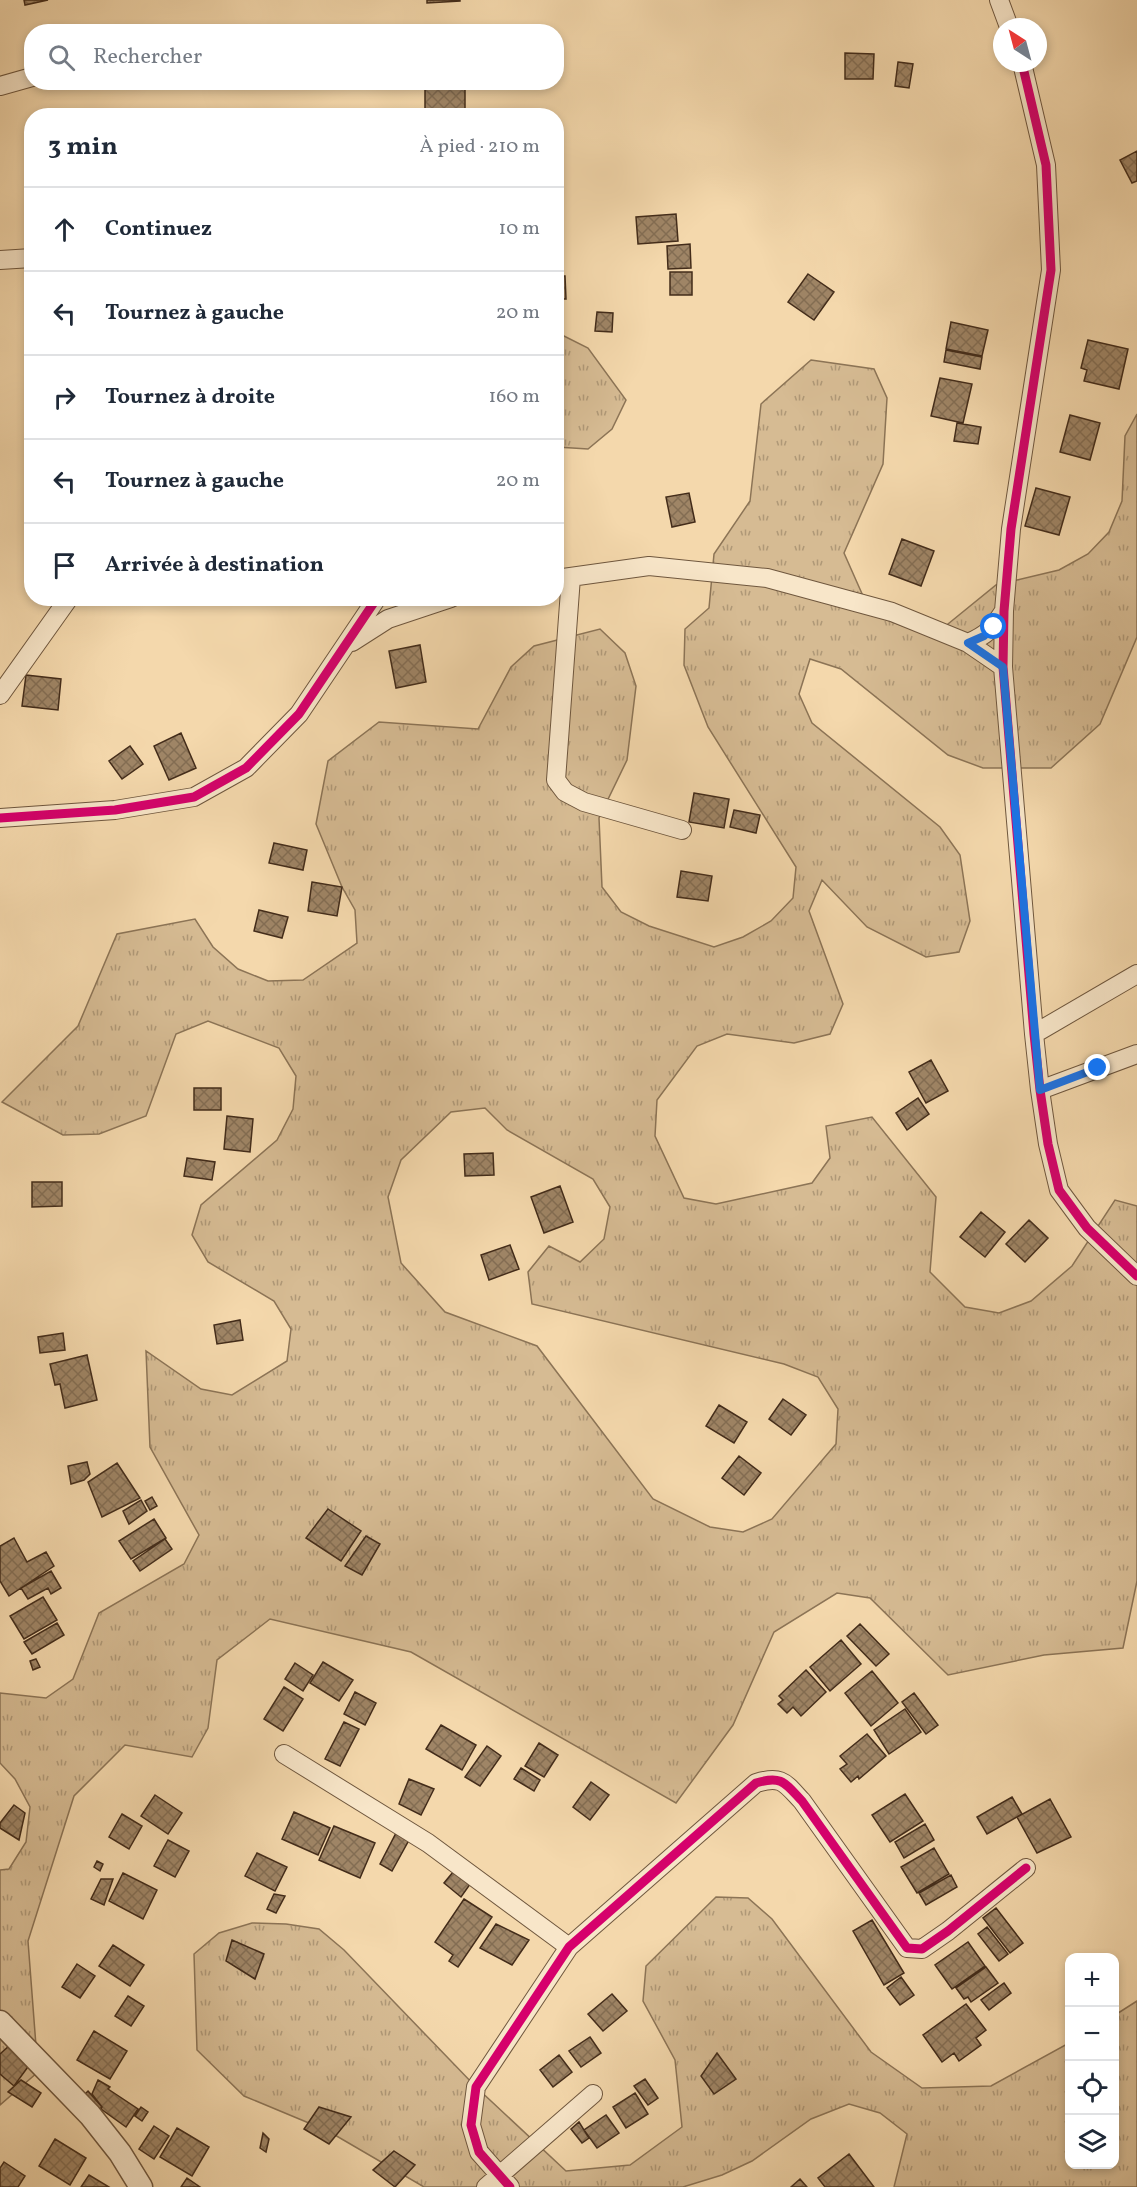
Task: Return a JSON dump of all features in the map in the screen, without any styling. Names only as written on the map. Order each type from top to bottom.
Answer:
[{"type":"street","points":[[999,0],[1006,18]]},
{"type":"street","points":[[1024,72],[1046,165],[1052,270],[1011,529],[1004,611],[1003,667],[1034,1034],[1048,1144],[1059,1190],[1087,1228],[1137,1276]]},
{"type":"street","points":[[0,86],[24,79]]},
{"type":"street","points":[[0,260],[24,258]]},
{"type":"street","points":[[564,578],[649,566],[767,578],[892,612],[968,643],[1003,667]]},
{"type":"street","points":[[0,695],[63,606]]},
{"type":"street","points":[[0,818],[115,810],[194,797],[246,768],[299,714],[372,606]]},
{"type":"street","points":[[348,644],[388,619],[427,606]]},
{"type":"street","points":[[563,606],[556,780],[565,792],[584,802],[682,830]]},
{"type":"street","points":[[968,643],[984,636],[994,627],[1004,611]]},
{"type":"street","points":[[1034,1034],[1137,974]]},
{"type":"street","points":[[1040,1090],[1137,1054]]},
{"type":"street","points":[[284,1754],[428,1843],[569,1947]]},
{"type":"street","points":[[593,2094],[498,2183],[479,2152],[471,2125],[476,2086],[569,1947],[756,1783],[771,1779],[785,1783],[802,1801],[907,1948],[922,1949],[931,1943],[1026,1868]]},
{"type":"street","points":[[0,2022],[90,2115],[120,2153],[141,2187]]},
{"type":"green space","points":[[564,336],[588,348],[626,400],[612,429],[588,449],[564,447]]},
{"type":"green space","points":[[811,360],[874,369],[887,398],[883,464],[844,553],[871,614],[932,637],[996,585],[1059,570],[1088,554],[1109,532],[1122,501],[1125,436],[1137,414],[1137,637],[1100,724],[1051,768],[983,768],[948,755],[841,669],[810,659],[799,694],[812,723],[940,827],[960,855],[970,921],[959,952],[926,957],[867,927],[822,880],[809,911],[843,1004],[830,1034],[794,1043],[727,1034],[697,1046],[657,1100],[655,1136],[684,1198],[716,1204],[812,1183],[830,1158],[826,1126],[872,1117],[936,1197],[930,1272],[965,1307],[999,1313],[1031,1301],[1072,1266],[1115,1200],[1137,1206],[1137,1581],[1123,1648],[1044,1655],[948,1675],[870,1598],[837,1593],[774,1632],[733,1725],[676,1803],[411,1652],[270,1619],[217,1660],[208,1728],[192,1757],[125,1745],[74,1796],[28,1941],[38,2072],[0,2105],[0,1870],[9,1869],[26,1842],[30,1807],[15,1779],[0,1763],[0,1693],[46,1698],[73,1679],[99,1613],[184,1564],[199,1535],[150,1447],[146,1351],[201,1389],[232,1395],[287,1361],[291,1329],[274,1301],[208,1262],[192,1235],[201,1205],[277,1140],[293,1109],[296,1076],[279,1048],[208,1021],[176,1034],[146,1116],[99,1134],[63,1135],[2,1102],[78,1026],[117,934],[195,919],[213,947],[238,969],[268,981],[303,980],[357,943],[355,910],[342,887],[316,824],[328,761],[379,722],[478,729],[511,667],[534,646],[600,629],[625,653],[636,686],[627,760],[599,818],[602,887],[621,912],[649,926],[714,947],[743,937],[771,921],[793,898],[796,867],[708,727],[684,665],[685,629],[709,608],[714,554],[750,501],[761,404]],"holes":[[[485,1108],[507,1130],[593,1179],[610,1207],[604,1239],[580,1262],[549,1246],[528,1272],[532,1304],[784,1364],[818,1377],[838,1409],[836,1444],[772,1519],[743,1532],[710,1527],[653,1499],[537,1346],[445,1312],[401,1263],[388,1197],[401,1160],[451,1112]]]},
{"type":"green space","points":[[716,1897],[748,1898],[772,1919],[871,2052],[922,2088],[991,2086],[1065,2045],[1065,2169],[1119,2169],[1119,2012],[1137,2001],[1137,2187],[894,2187],[907,2134],[880,2113],[849,2104],[811,2119],[752,2161],[722,2175],[683,2187],[424,2187],[328,2131],[244,2096],[197,2050],[194,1954],[219,1933],[252,1923],[286,1924],[319,1929],[344,1950],[476,2087],[566,2171],[630,2165],[682,2127],[675,2060],[643,2001],[646,1966]]},
{"type":"building","points":[[24,0],[48,0],[25,5]]},
{"type":"building","points":[[427,0],[460,0],[460,1],[427,3]]},
{"type":"building","points":[[845,53],[874,54],[873,79],[845,79]]},
{"type":"building","points":[[898,62],[913,64],[909,88],[895,86]]},
{"type":"building","points":[[425,90],[465,90],[465,108],[425,108]]},
{"type":"building","points":[[1137,151],[1137,181],[1132,183],[1120,160]]},
{"type":"building","points":[[676,214],[678,241],[638,244],[636,217]]},
{"type":"building","points":[[690,244],[691,268],[668,269],[667,246]]},
{"type":"building","points":[[670,272],[692,272],[692,295],[670,295]]},
{"type":"building","points":[[808,274],[834,292],[814,320],[788,302]]},
{"type":"building","points":[[564,276],[565,276],[566,299],[564,299]]},
{"type":"building","points":[[597,312],[613,313],[612,332],[595,331]]},
{"type":"building","points":[[951,322],[988,330],[982,356],[946,349]]},
{"type":"building","points":[[1088,340],[1128,349],[1119,389],[1084,381],[1087,370],[1081,368]]},
{"type":"building","points":[[946,350],[982,357],[980,369],[944,362]]},
{"type":"building","points":[[940,378],[972,384],[963,423],[931,416]]},
{"type":"building","points":[[1070,415],[1100,423],[1090,460],[1060,452]]},
{"type":"building","points":[[957,423],[981,427],[978,444],[954,441]]},
{"type":"building","points":[[1036,488],[1070,497],[1059,535],[1025,526]]},
{"type":"building","points":[[689,493],[695,522],[672,527],[666,497]]},
{"type":"building","points":[[902,539],[934,551],[921,586],[889,574]]},
{"type":"building","points":[[420,645],[426,682],[396,688],[389,651]]},
{"type":"building","points":[[26,675],[61,679],[58,710],[22,706]]},
{"type":"building","points":[[181,733],[196,768],[169,780],[154,746]]},
{"type":"building","points":[[130,746],[143,764],[122,779],[109,761]]},
{"type":"building","points":[[694,793],[729,799],[724,828],[689,822]]},
{"type":"building","points":[[734,810],[760,815],[756,833],[730,827]]},
{"type":"building","points":[[274,843],[307,850],[303,870],[269,863]]},
{"type":"building","points":[[681,871],[712,876],[708,901],[677,897]]},
{"type":"building","points":[[312,882],[342,887],[337,916],[308,911]]},
{"type":"building","points":[[259,910],[288,917],[282,938],[254,931]]},
{"type":"building","points":[[931,1060],[948,1091],[926,1103],[909,1072]]},
{"type":"building","points":[[194,1088],[221,1088],[221,1110],[194,1110]]},
{"type":"building","points":[[918,1098],[929,1114],[907,1130],[896,1113]]},
{"type":"building","points":[[227,1116],[253,1119],[250,1152],[224,1149]]},
{"type":"building","points":[[493,1153],[494,1175],[465,1176],[464,1154]]},
{"type":"building","points":[[187,1158],[215,1162],[212,1180],[184,1176]]},
{"type":"building","points":[[32,1182],[62,1182],[62,1206],[32,1207]]},
{"type":"building","points":[[560,1186],[573,1222],[544,1233],[531,1197]]},
{"type":"building","points":[[981,1212],[1005,1232],[985,1257],[960,1237]]},
{"type":"building","points":[[1029,1220],[1048,1238],[1025,1262],[1006,1244]]},
{"type":"building","points":[[510,1245],[519,1269],[489,1280],[481,1255]]},
{"type":"building","points":[[240,1320],[243,1340],[217,1344],[214,1325]]},
{"type":"building","points":[[63,1333],[65,1350],[40,1353],[38,1337]]},
{"type":"building","points":[[87,1355],[97,1400],[65,1408],[60,1384],[55,1385],[50,1364]]},
{"type":"building","points":[[783,1399],[806,1415],[791,1435],[769,1419]]},
{"type":"building","points":[[719,1405],[747,1422],[734,1443],[706,1426]]},
{"type":"building","points":[[739,1456],[761,1473],[744,1495],[722,1478]]},
{"type":"building","points":[[87,1462],[90,1474],[84,1480],[71,1484],[68,1466]]},
{"type":"building","points":[[117,1463],[140,1498],[102,1517],[88,1482]]},
{"type":"building","points":[[152,1497],[157,1506],[150,1510],[145,1501]]},
{"type":"building","points":[[141,1500],[147,1511],[129,1524],[123,1511]]},
{"type":"building","points":[[328,1509],[361,1531],[341,1561],[306,1538]]},
{"type":"building","points":[[154,1519],[166,1538],[131,1559],[119,1541]]},
{"type":"building","points":[[366,1536],[380,1544],[362,1575],[345,1566]]},
{"type":"building","points":[[14,1538],[27,1562],[46,1552],[54,1566],[9,1596],[0,1581],[0,1546]]},
{"type":"building","points":[[165,1539],[172,1549],[140,1571],[133,1561]]},
{"type":"building","points":[[51,1571],[61,1588],[51,1594],[48,1588],[28,1599],[21,1588]]},
{"type":"building","points":[[43,1597],[57,1620],[24,1639],[10,1616]]},
{"type":"building","points":[[57,1623],[64,1635],[32,1654],[24,1642]]},
{"type":"building","points":[[860,1624],[889,1654],[876,1666],[847,1636]]},
{"type":"building","points":[[841,1640],[861,1664],[830,1691],[810,1667]]},
{"type":"building","points":[[36,1659],[40,1667],[33,1670],[30,1661]]},
{"type":"building","points":[[323,1662],[353,1680],[339,1701],[310,1683]]},
{"type":"building","points":[[295,1663],[313,1675],[303,1691],[285,1679]]},
{"type":"building","points":[[806,1670],[826,1692],[801,1716],[793,1707],[787,1713],[778,1704],[783,1700],[779,1696]]},
{"type":"building","points":[[872,1671],[898,1703],[871,1726],[845,1693]]},
{"type":"building","points":[[284,1687],[303,1699],[283,1731],[264,1719]]},
{"type":"building","points":[[355,1692],[376,1703],[365,1725],[344,1714]]},
{"type":"building","points":[[914,1693],[938,1725],[926,1734],[902,1702]]},
{"type":"building","points":[[905,1709],[921,1732],[889,1754],[874,1730]]},
{"type":"building","points":[[344,1722],[359,1729],[340,1766],[325,1759]]},
{"type":"building","points":[[441,1725],[476,1745],[462,1770],[426,1749]]},
{"type":"building","points":[[867,1734],[886,1756],[859,1779],[858,1776],[851,1782],[840,1769],[847,1764],[840,1756]]},
{"type":"building","points":[[539,1743],[558,1755],[544,1777],[525,1766]]},
{"type":"building","points":[[487,1746],[501,1756],[480,1786],[465,1777]]},
{"type":"building","points":[[521,1768],[540,1780],[534,1791],[514,1779]]},
{"type":"building","points":[[409,1779],[434,1789],[421,1815],[399,1804]]},
{"type":"building","points":[[591,1782],[609,1795],[590,1820],[573,1807]]},
{"type":"building","points":[[905,1794],[923,1821],[890,1842],[872,1815]]},
{"type":"building","points":[[155,1795],[182,1813],[168,1834],[141,1816]]},
{"type":"building","points":[[1012,1797],[1022,1814],[987,1834],[977,1817]]},
{"type":"building","points":[[1050,1799],[1071,1837],[1037,1853],[1017,1817]]},
{"type":"building","points":[[14,1805],[25,1813],[19,1840],[0,1828],[0,1823]]},
{"type":"building","points":[[294,1812],[330,1828],[318,1855],[282,1839]]},
{"type":"building","points":[[122,1814],[142,1826],[129,1849],[109,1837]]},
{"type":"building","points":[[925,1824],[934,1840],[904,1858],[895,1842]]},
{"type":"building","points":[[334,1826],[375,1843],[360,1878],[319,1860]]},
{"type":"building","points":[[396,1833],[409,1840],[392,1871],[380,1864]]},
{"type":"building","points":[[168,1840],[189,1851],[175,1877],[154,1866]]},
{"type":"building","points":[[934,1848],[949,1874],[917,1893],[901,1867]]},
{"type":"building","points":[[257,1853],[287,1867],[275,1891],[245,1876]]},
{"type":"building","points":[[97,1861],[103,1864],[100,1871],[94,1867]]},
{"type":"building","points":[[454,1871],[473,1880],[461,1897],[444,1883]]},
{"type":"building","points":[[123,1873],[157,1890],[143,1919],[109,1901]]},
{"type":"building","points":[[951,1875],[957,1887],[926,1905],[919,1893]]},
{"type":"building","points":[[101,1879],[113,1879],[104,1905],[91,1899]]},
{"type":"building","points":[[274,1894],[285,1896],[276,1913],[267,1909]]},
{"type":"building","points":[[464,1899],[492,1917],[458,1967],[449,1961],[453,1955],[435,1942]]},
{"type":"building","points":[[996,1908],[1023,1943],[1010,1953],[983,1918]]},
{"type":"building","points":[[872,1920],[904,1973],[884,1985],[853,1931]]},
{"type":"building","points":[[496,1924],[529,1940],[512,1965],[480,1948]]},
{"type":"building","points":[[987,1927],[1008,1954],[999,1961],[978,1934]]},
{"type":"building","points":[[232,1940],[264,1954],[255,1979],[226,1961]]},
{"type":"building","points":[[968,1942],[985,1966],[952,1989],[935,1965]]},
{"type":"building","points":[[113,1945],[144,1965],[130,1986],[99,1966]]},
{"type":"building","points":[[77,1964],[95,1976],[80,1998],[62,1987]]},
{"type":"building","points":[[986,1967],[998,1983],[971,2002],[968,1997],[964,1999],[956,1988]]},
{"type":"building","points":[[901,1977],[914,1995],[900,2005],[887,1988]]},
{"type":"building","points":[[1004,1983],[1011,1993],[989,2010],[981,2000]]},
{"type":"building","points":[[612,1994],[627,2011],[603,2031],[588,2014]]},
{"type":"building","points":[[128,1996],[144,2006],[131,2026],[115,2016]]},
{"type":"building","points":[[966,2004],[986,2030],[976,2038],[981,2045],[959,2061],[954,2053],[942,2062],[923,2035]]},
{"type":"building","points":[[94,2031],[127,2051],[110,2079],[77,2060]]},
{"type":"building","points":[[590,2037],[601,2053],[581,2067],[569,2051]]},
{"type":"building","points":[[9,2046],[30,2064],[14,2086],[0,2074],[0,2054]]},
{"type":"building","points":[[717,2053],[736,2079],[714,2094],[701,2076]]},
{"type":"building","points":[[559,2055],[572,2072],[553,2087],[540,2070]]},
{"type":"building","points":[[645,2079],[658,2098],[648,2105],[634,2086]]},
{"type":"building","points":[[21,2080],[41,2093],[32,2107],[8,2092]]},
{"type":"building","points":[[98,2080],[138,2109],[126,2127],[101,2109],[102,2107],[92,2094]]},
{"type":"building","points":[[88,2091],[102,2107],[94,2114],[81,2098]]},
{"type":"building","points":[[635,2093],[648,2114],[626,2128],[613,2107]]},
{"type":"building","points":[[141,2107],[148,2112],[142,2121],[135,2116]]},
{"type":"building","points":[[319,2107],[351,2117],[329,2144],[304,2129]]},
{"type":"building","points":[[606,2115],[619,2133],[597,2148],[584,2130]]},
{"type":"building","points":[[579,2122],[589,2138],[582,2143],[571,2129]]},
{"type":"building","points":[[154,2126],[169,2136],[154,2159],[139,2149]]},
{"type":"building","points":[[177,2128],[209,2147],[192,2176],[160,2157]]},
{"type":"building","points":[[263,2133],[269,2139],[266,2152],[260,2148]]},
{"type":"building","points":[[55,2139],[86,2158],[70,2185],[39,2166]]},
{"type":"building","points":[[394,2151],[415,2165],[395,2187],[373,2170]]},
{"type":"building","points":[[849,2154],[874,2187],[825,2187],[818,2178]]},
{"type":"building","points":[[4,2162],[25,2176],[18,2187],[0,2187],[0,2168]]},
{"type":"building","points":[[89,2175],[109,2187],[81,2187]]},
{"type":"building","points":[[187,2178],[200,2187],[181,2187]]},
{"type":"building","points":[[800,2179],[807,2187],[791,2187]]},
{"type":"cycle path","points":[[1024,72],[1046,165],[1051,270],[1011,529],[1004,611],[1003,667],[1034,1034],[1048,1144],[1059,1190],[1087,1228],[1137,1276]]},
{"type":"cycle path","points":[[0,818],[115,810],[194,797],[246,768],[299,714],[372,606]]},
{"type":"cycle path","points":[[510,2187],[479,2152],[471,2125],[476,2087],[569,1947],[756,1783],[777,1780],[791,1789],[802,1801],[907,1948],[922,1949],[1026,1868]]},
{"type":"route","points":[[994,627],[984,636],[968,643],[1003,667],[1040,1090],[1098,1068]]}]
